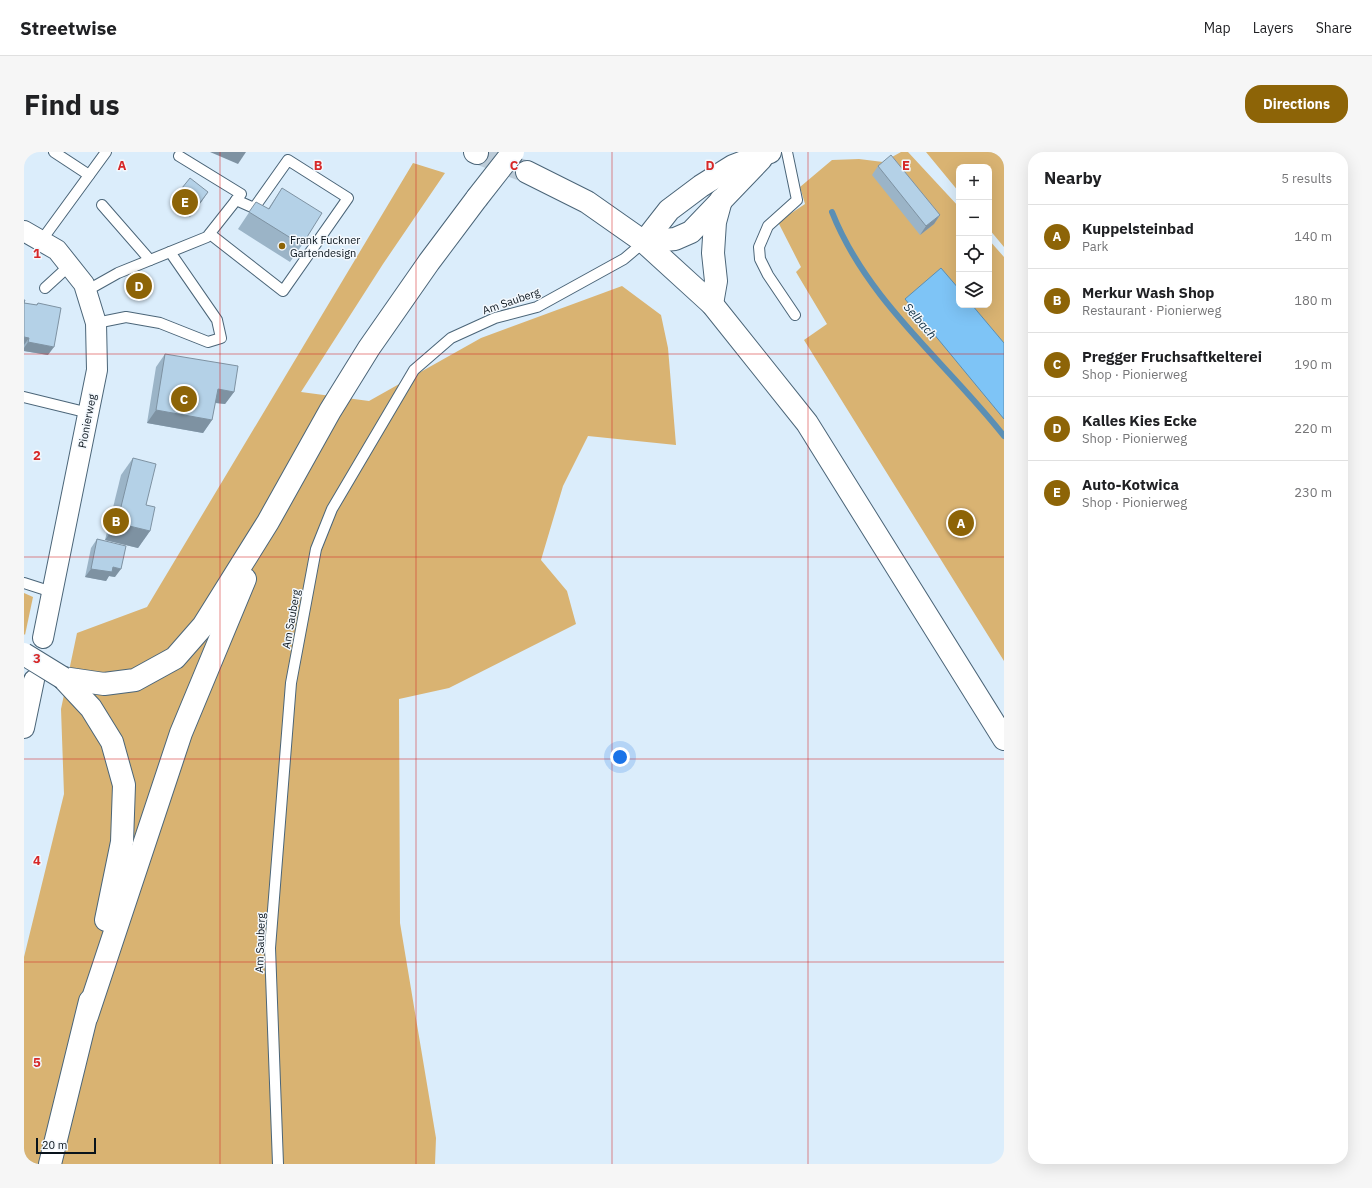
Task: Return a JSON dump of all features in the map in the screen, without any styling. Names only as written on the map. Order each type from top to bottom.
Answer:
[{"type":"main road","points":[[63,678],[104,684],[135,680],[175,658],[203,626],[268,522],[330,411],[369,348],[429,262],[513,152]]},
{"type":"main road","points":[[644,242],[675,239],[691,232],[768,153]]},
{"type":"main road","points":[[644,242],[669,210],[701,186],[733,166],[768,153]]},
{"type":"main road","points":[[526,172],[587,202],[644,242],[712,304],[807,423],[1004,739]]},
{"type":"main road","points":[[712,304],[716,280],[713,253],[715,222],[721,200]]},
{"type":"main road","points":[[87,1016],[181,733],[268,522]]},
{"type":"main road","points":[[24,654],[63,678],[91,708],[112,742],[124,785],[122,842],[87,1016],[50,1164]]},
{"type":"street","name":"Pionierweg","points":[[24,231],[57,250],[84,284],[96,323],[97,370],[43,638]]},
{"type":"street","points":[[24,728],[34,680]]},
{"type":"lane","points":[[54,152],[89,175]]},
{"type":"lane","points":[[41,241],[106,152]]},
{"type":"lane","points":[[787,152],[797,200],[768,226],[759,247],[760,259],[768,275],[795,315]]},
{"type":"lane","points":[[86,291],[118,273],[207,237],[241,194],[179,156]]},
{"type":"lane","points":[[210,234],[284,291],[348,198],[288,160],[254,208],[236,200]]},
{"type":"lane","points":[[102,205],[150,260]]},
{"type":"lane","name":"Am Sauberg","points":[[278,1164],[270,948],[291,683],[318,543],[332,509],[414,370],[451,338],[495,318],[537,307],[624,259],[644,242]]},
{"type":"lane","points":[[96,323],[126,317],[160,323],[208,342],[221,338],[217,320],[170,252]]},
{"type":"lane","points":[[44,288],[69,266]]},
{"type":"lane","points":[[24,397],[89,413]]},
{"type":"lane","points":[[24,582],[52,592]]},
{"type":"shaded area","points":[[901,152],[908,152],[956,204],[956,308],[992,308],[992,243],[1004,257],[1004,661],[804,340],[827,324],[796,272],[801,267],[778,222],[805,204],[800,187],[832,160],[859,159],[883,162]]},
{"type":"shaded area","points":[[926,152],[1004,152],[1004,247],[992,233],[992,164],[956,164],[956,188]]},
{"type":"shaded area","points":[[413,163],[445,173],[383,264],[301,392],[369,401],[481,338],[622,286],[661,315],[668,348],[676,445],[588,436],[563,486],[541,560],[567,591],[576,624],[449,688],[399,699],[400,923],[436,1138],[435,1164],[24,1164],[24,957],[64,794],[61,709],[77,633],[147,607]]},
{"type":"shaded area","points":[[24,593],[33,597],[25,635],[24,634]]},
{"type":"water","points":[[941,268],[956,286],[956,308],[975,308],[1004,343],[1004,419],[905,299]]},
{"type":"building","points":[[891,155],[940,215],[926,226],[878,166]]},
{"type":"building","points":[[190,178],[208,192],[196,208],[178,193]]},
{"type":"building","points":[[282,188],[322,213],[302,245],[249,212],[256,202],[269,209]]},
{"type":"building","points":[[24,303],[37,305],[38,303],[61,308],[54,347],[28,342],[29,338],[24,337]]},
{"type":"building","points":[[165,354],[238,366],[234,392],[218,389],[212,420],[156,410]]},
{"type":"building","points":[[133,458],[156,464],[146,505],[155,507],[150,531],[117,523]]},
{"type":"building","points":[[97,539],[126,546],[121,569],[113,567],[112,572],[91,569]]},
{"type":"waterway","name":"Selbach","points":[[832,212],[847,244],[865,274],[909,330],[1004,436]]},
{"type":"tunnel","points":[[477,153],[527,172]]},
{"type":"place","name":"Auto-Kotwica","points":[[185,202]]},
{"type":"place","name":"Frank Fuckner Gartendesign","points":[[282,246]]},
{"type":"place","name":"Kalles Kies Ecke","points":[[139,286]]},
{"type":"place","name":"Pregger Fruchsaftkelterei","points":[[184,399]]},
{"type":"place","name":"Merkur Wash Shop","points":[[116,521]]},
{"type":"place","name":"Kuppelsteinbad","points":[[961,523]]}]
